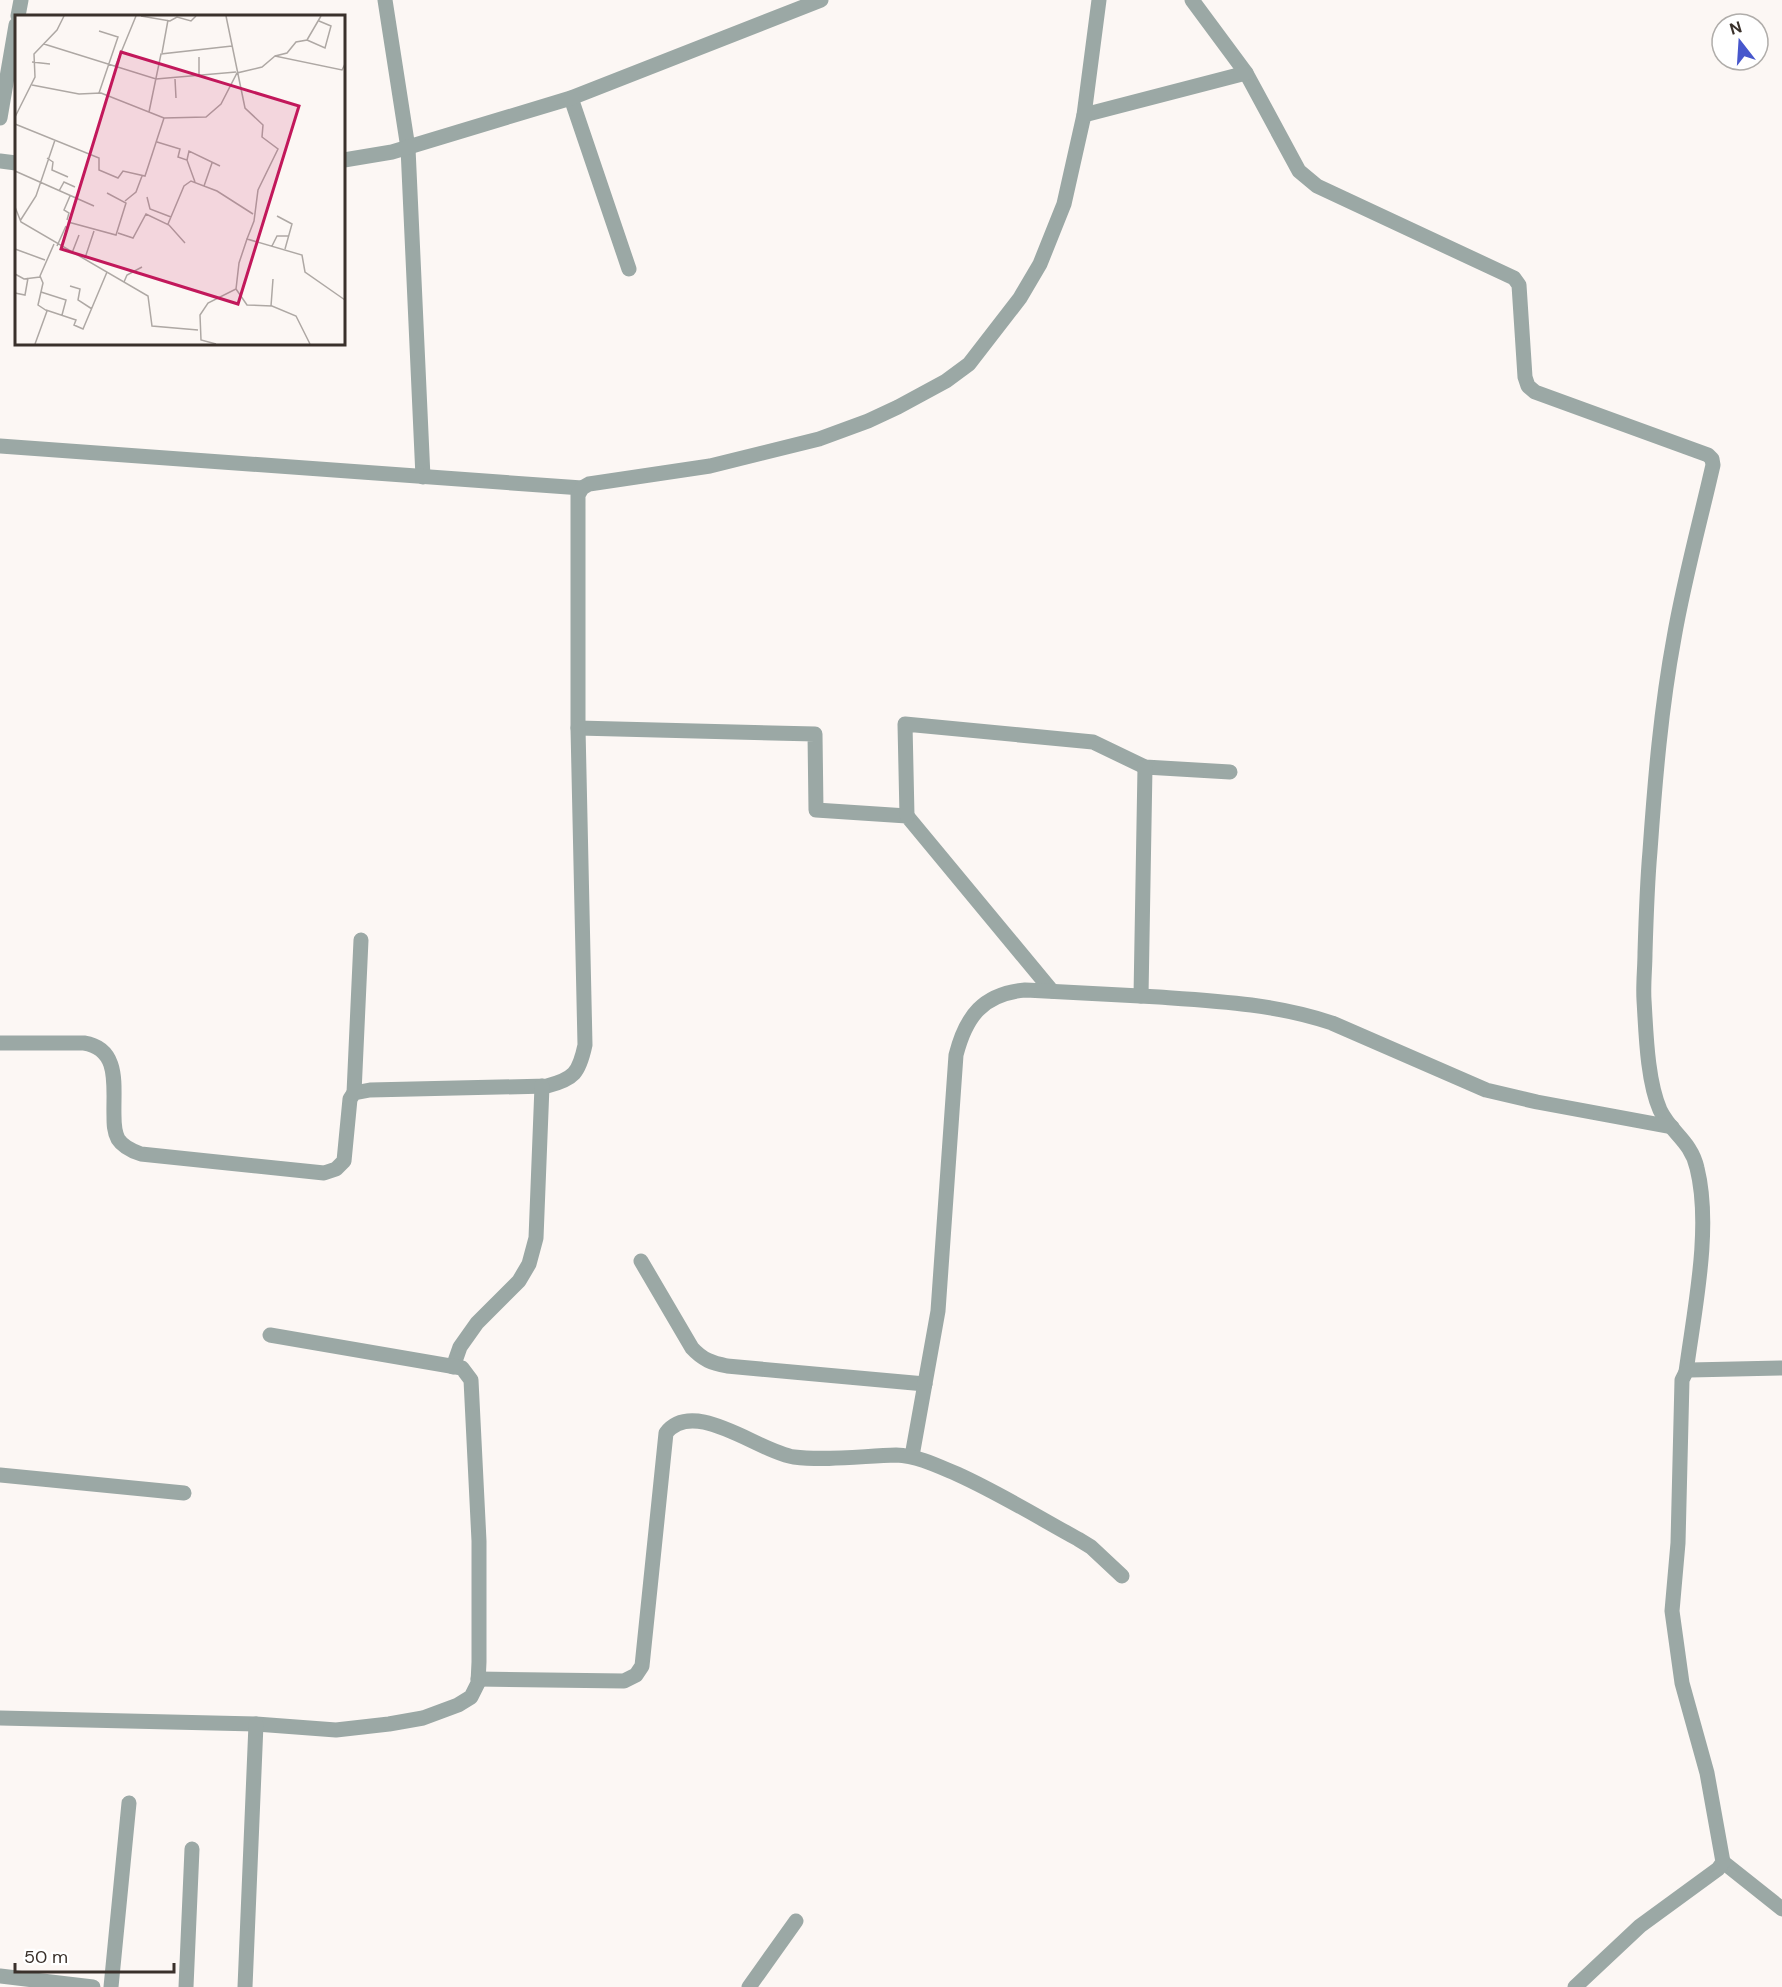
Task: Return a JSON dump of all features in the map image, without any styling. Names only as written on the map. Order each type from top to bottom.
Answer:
[{"type":"street","points":[[18,15],[21,0]]},
{"type":"street","points":[[385,0],[408,148],[423,477]]},
{"type":"street","points":[[345,160],[408,148],[571,98],[783,7],[821,0]]},
{"type":"street","points":[[354,1093],[370,1089],[542,1086],[570,1078],[581,1064],[585,1045],[578,728],[578,495],[582,488],[589,484],[710,466],[819,439],[868,421],[946,381],[969,364],[1020,297],[1040,264],[1064,204],[1084,115],[1099,0]]},
{"type":"street","points":[[1192,0],[1246,73],[1299,171],[1307,179],[1317,186],[1514,278],[1519,285],[1525,378],[1528,386],[1535,392],[1708,455],[1712,459],[1713,465],[1667,675],[1646,891],[1644,997],[1652,1079],[1658,1103],[1694,1157],[1700,1185],[1702,1222],[1701,1250],[1680,1404],[1678,1543],[1672,1611],[1682,1683],[1707,1773],[1723,1862],[1782,1909]]},
{"type":"street","points":[[0,118],[15,31]]},
{"type":"street","points":[[1084,115],[1246,73]]},
{"type":"street","points":[[571,98],[629,269]]},
{"type":"street","points":[[0,161],[15,163]]},
{"type":"street","points":[[0,446],[582,488]]},
{"type":"street","points":[[1052,991],[907,816],[905,724],[1093,742],[1145,767],[1230,772]]},
{"type":"street","points":[[578,728],[815,734],[816,810],[907,816]]},
{"type":"street","points":[[1142,996],[1145,767]]},
{"type":"street","points":[[0,1043],[84,1043],[96,1045],[104,1050],[112,1067],[114,1130],[124,1146],[141,1154],[324,1173],[332,1171],[344,1161],[350,1099],[354,1093],[361,940]]},
{"type":"street","points":[[912,1456],[938,1311],[956,1055],[969,1019],[981,1007],[1009,992],[1052,991],[1212,1000],[1275,1008],[1332,1023],[1486,1090],[1537,1102],[1672,1127]]},
{"type":"street","points":[[453,1367],[466,1337],[519,1281],[533,1252],[536,1238],[542,1086]]},
{"type":"street","points":[[641,1261],[692,1348],[710,1363],[925,1384]]},
{"type":"street","points":[[0,1718],[256,1724],[336,1730],[423,1718],[458,1705],[471,1696],[478,1679],[479,1541],[471,1380],[462,1368],[270,1335]]},
{"type":"street","points":[[1686,1372],[1690,1370],[1782,1368]]},
{"type":"street","points":[[478,1679],[624,1681],[636,1675],[642,1666],[666,1433],[677,1422],[686,1420],[724,1428],[765,1448],[794,1457],[912,1456],[982,1485],[1078,1539],[1091,1547],[1122,1576]]},
{"type":"street","points":[[0,1475],[184,1493]]},
{"type":"street","points":[[245,1987],[256,1724]]},
{"type":"street","points":[[111,1987],[129,1803]]},
{"type":"street","points":[[186,1987],[192,1849]]},
{"type":"street","points":[[1575,1987],[1641,1926],[1718,1869],[1723,1862]]},
{"type":"street","points":[[749,1987],[796,1921]]},
{"type":"street","points":[[0,1976],[93,1987]]}]
